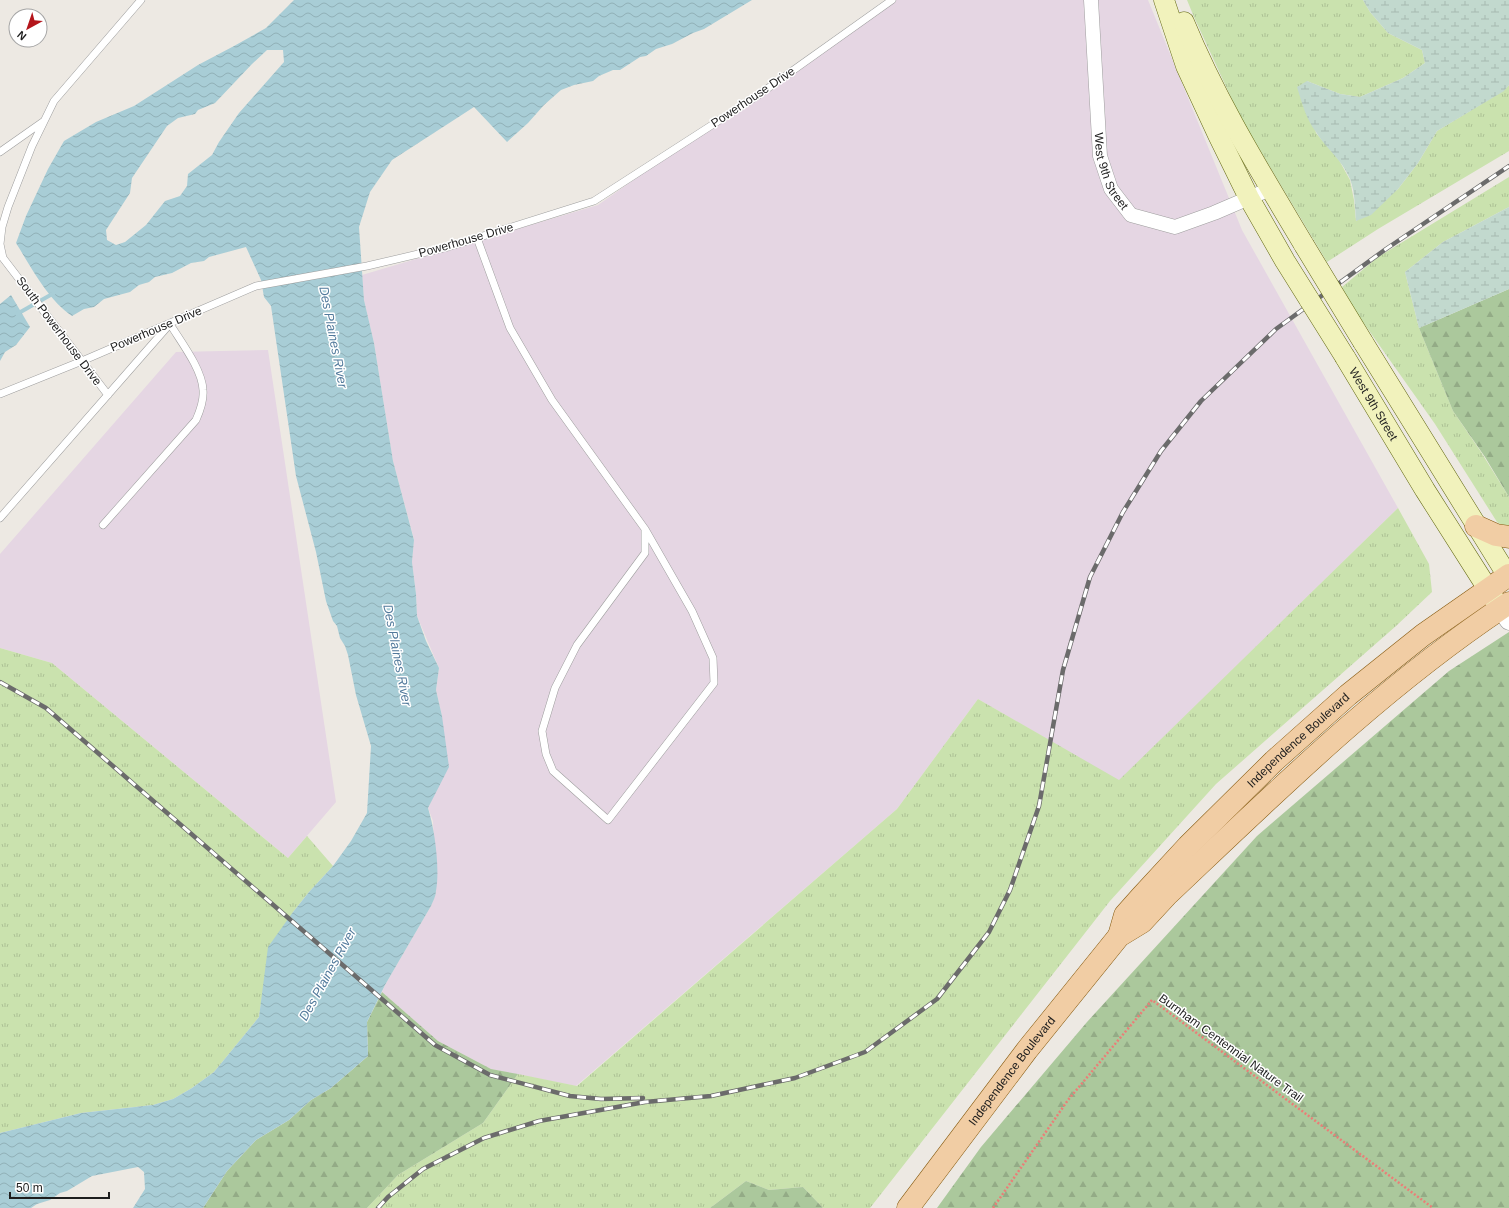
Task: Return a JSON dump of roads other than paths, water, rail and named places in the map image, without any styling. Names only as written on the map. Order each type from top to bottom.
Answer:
[{"type":"main road","name":"West 9th Street","points":[[1164,0],[1186,66],[1248,198],[1284,261],[1346,357],[1425,490],[1487,589],[1506,611]]},
{"type":"main road","name":"West 9th Street","points":[[1175,0],[1199,58],[1219,100],[1270,189],[1508,576]]},
{"type":"main road","points":[[1476,526],[1496,535],[1509,537]]},
{"type":"main road","name":"Independence Boulevard","points":[[1119,936],[1125,916],[1141,897],[1188,846],[1274,761],[1338,704],[1396,656],[1487,589],[1508,576]]},
{"type":"main road","name":"Independence Boulevard","points":[[908,1208],[1027,1050],[1119,936],[1142,922],[1172,890],[1352,723],[1419,667],[1506,611]]},
{"type":"street","name":"West 9th Street","points":[[1091,0],[1100,156],[1111,189],[1131,215],[1175,227],[1214,213],[1270,189]]},
{"type":"lane","name":"South Powerhouse Drive","points":[[108,395],[4,258],[0,244],[2,227],[8,207],[32,146],[54,101],[141,0]]},
{"type":"lane","name":"Powerhouse Drive","points":[[0,394],[82,362],[256,286],[367,266],[448,247],[594,201],[757,96],[892,0]]},
{"type":"lane","points":[[0,152],[45,119]]},
{"type":"lane","points":[[477,238],[510,328],[552,400],[645,528],[692,611],[713,658],[714,683],[608,820],[553,771],[546,754],[542,731],[555,688],[577,645],[645,553],[645,528]]},
{"type":"lane","points":[[0,518],[170,324],[198,371],[203,390],[201,409],[196,420],[103,525]]},
{"type":"water","name":"Des Plaines River","points":[[294,0],[752,0],[704,29],[672,44],[656,49],[620,70],[613,70],[599,76],[593,81],[574,85],[561,90],[507,142],[474,107],[392,160],[370,192],[359,227],[364,300],[374,343],[393,461],[414,540],[412,562],[417,616],[426,641],[439,668],[436,690],[442,716],[449,767],[428,808],[433,827],[436,850],[436,895],[385,985],[367,1022],[368,1056],[331,1088],[311,1100],[289,1120],[256,1140],[227,1171],[203,1208],[133,1208],[145,1189],[144,1172],[138,1167],[92,1176],[50,1200],[37,1204],[31,1208],[0,1208],[0,1133],[81,1113],[153,1105],[173,1099],[192,1088],[214,1072],[259,1017],[268,947],[309,892],[333,866],[351,841],[367,813],[371,746],[356,695],[348,655],[326,601],[316,552],[296,476],[271,306],[264,297],[261,280],[246,247],[209,257],[204,261],[191,263],[172,273],[155,277],[149,282],[139,285],[130,292],[104,299],[94,307],[84,309],[72,316],[55,301],[48,292],[16,243],[26,216],[48,169],[64,141],[96,122],[134,106],[198,65],[266,28]],"holes":[[[267,50],[283,50],[284,62],[239,113],[212,155],[188,174],[187,186],[180,196],[165,201],[146,225],[125,242],[116,245],[107,240],[106,230],[130,193],[132,178],[167,126],[178,118],[195,114],[198,110],[215,103]]]},
{"type":"water","points":[[11,295],[30,327],[16,345],[5,352],[0,361],[0,304]]},
{"type":"waterway","points":[[17,314],[54,293]]},
{"type":"railway","points":[[378,1208],[388,1197],[423,1169],[484,1138],[539,1121],[645,1102],[711,1096],[795,1078],[865,1052],[937,999],[989,932],[1010,890],[1039,806],[1063,670],[1090,577],[1123,512],[1161,451],[1201,401],[1276,329],[1386,249],[1509,166]]},
{"type":"railway","points":[[0,682],[46,708],[435,1045],[490,1075],[570,1096],[601,1099],[643,1098]]}]
